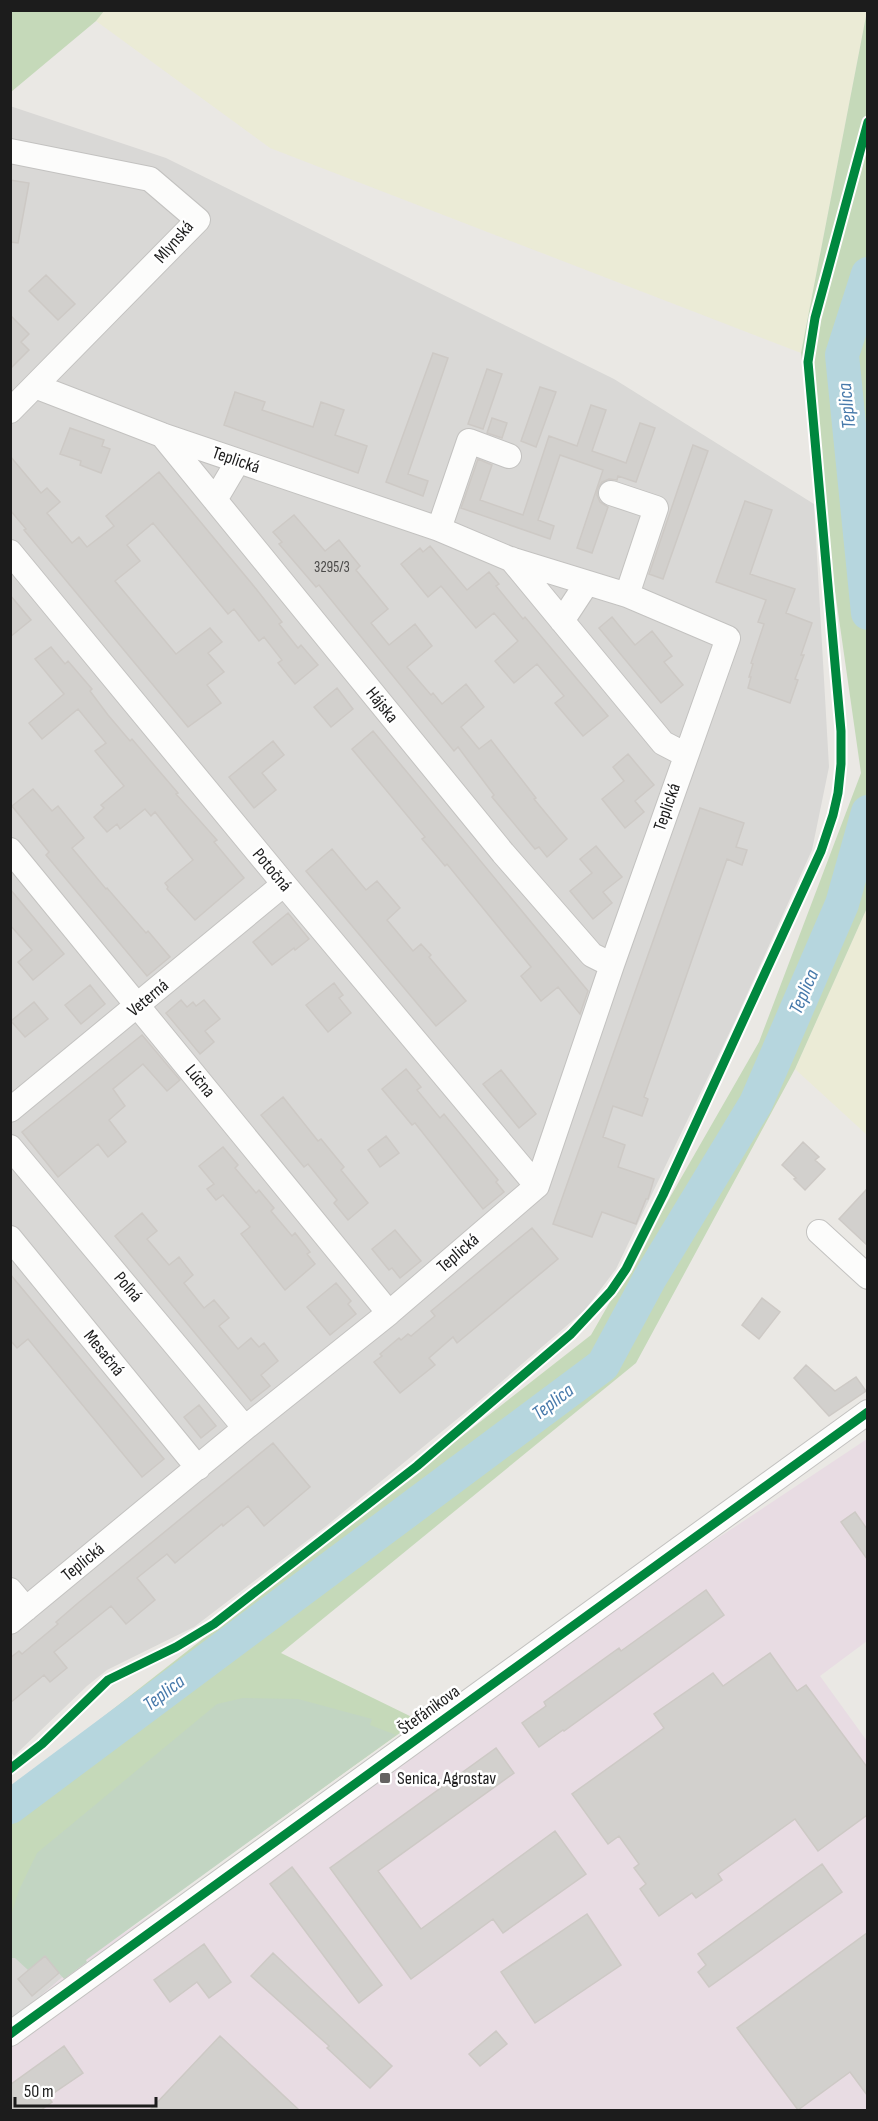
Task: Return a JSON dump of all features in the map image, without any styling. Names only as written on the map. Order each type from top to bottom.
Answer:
[{"type":"street","name":"Mlynská","points":[[10,151],[150,179],[198,220],[11,410]]},
{"type":"street","name":"Teplická","points":[[18,1615],[389,1313],[537,1186],[612,965],[728,638],[627,596],[510,559],[439,529],[162,435],[35,386]]},
{"type":"street","name":"Hájska","points":[[162,435],[503,853],[592,954],[612,965]]},
{"type":"street","points":[[439,529],[469,441],[509,456]]},
{"type":"street","points":[[215,500],[238,461]]},
{"type":"street","points":[[610,493],[656,508],[627,596]]},
{"type":"street","name":"Potočná","points":[[10,552],[537,1186]]},
{"type":"street","name":"Teplická","points":[[510,559],[663,743],[686,755]]},
{"type":"street","points":[[562,621],[587,583]]},
{"type":"street","name":"Lúčna","points":[[10,850],[389,1313]]},
{"type":"street","name":"Veterná","points":[[10,1110],[284,884]]},
{"type":"street","name":"Poľná","points":[[10,1147],[245,1428]]},
{"type":"street","points":[[819,1232],[867,1277]]},
{"type":"street","name":"Mesačná","points":[[10,1238],[198,1467]]},
{"type":"street","name":"Štefánikova","points":[[10,2034],[867,1412]]},
{"type":"street","points":[[10,1590],[18,1615]]},
{"type":"shaded area","points":[[10,106],[166,158],[614,379],[814,504],[829,767],[812,850],[735,1021],[616,1269],[585,1310],[472,1407],[325,1527],[194,1627],[107,1670],[87,1686],[14,1756],[10,1751]]},
{"type":"shaded area","points":[[867,1439],[867,1641],[820,1676],[867,1741],[867,2110],[11,2110],[10,2022],[80,1962]]},
{"type":"shaded area","points":[[11,1937],[80,1962],[11,2022]]},
{"type":"green space","points":[[11,10],[104,11],[96,21],[11,92]]},
{"type":"green space","points":[[104,10],[867,11],[801,353],[270,148],[96,21]]},
{"type":"green space","points":[[867,11],[867,908],[795,1069],[636,1363],[281,1653],[418,1720],[80,1962],[11,1937],[11,1789],[591,1335],[759,1042],[861,773],[801,353]]},
{"type":"green space","points":[[867,908],[867,1135],[795,1069]]},
{"type":"green space","points":[[243,1698],[298,1699],[372,1719],[370,1725],[396,1735],[86,1960],[87,1962],[64,1979],[45,1957],[28,1970],[15,1958],[11,1958],[11,1916],[19,1890],[37,1853],[217,1704]]},
{"type":"building","points":[[10,180],[29,183],[18,243],[10,242]]},
{"type":"building","points":[[46,275],[75,304],[58,320],[29,291]]},
{"type":"building","points":[[10,315],[29,334],[21,342],[29,350],[10,369]]},
{"type":"building","points":[[433,353],[448,358],[408,474],[428,481],[423,496],[386,482]]},
{"type":"building","points":[[487,369],[502,374],[483,429],[468,424]]},
{"type":"building","points":[[540,387],[556,392],[536,447],[521,441]]},
{"type":"building","points":[[235,392],[265,402],[262,410],[313,427],[321,402],[344,410],[335,435],[367,446],[358,473],[224,425]]},
{"type":"building","points":[[591,405],[606,410],[592,451],[626,463],[640,423],[655,428],[636,482],[618,476],[617,480],[609,479],[602,482],[598,488],[597,495],[600,502],[608,507],[592,553],[577,548],[603,470],[560,455],[538,520],[554,526],[550,539],[461,508],[478,459],[492,465],[480,500],[523,515],[549,436],[577,446]]},
{"type":"building","points":[[492,418],[507,423],[502,438],[487,433]]},
{"type":"building","points":[[70,428],[104,440],[102,446],[110,449],[101,473],[80,465],[81,461],[60,454]]},
{"type":"building","points":[[693,445],[708,451],[663,579],[649,574]]},
{"type":"building","points":[[10,456],[41,493],[47,488],[60,502],[47,513],[72,543],[79,537],[87,547],[114,526],[106,516],[159,472],[257,590],[282,622],[279,624],[298,648],[301,645],[318,665],[295,684],[278,663],[282,660],[264,637],[259,641],[234,609],[228,614],[153,523],[127,545],[140,561],[115,581],[176,654],[210,628],[222,642],[208,653],[224,672],[207,685],[221,703],[188,727],[24,530],[26,529],[10,510]]},
{"type":"building","points":[[745,501],[772,510],[750,574],[795,589],[786,613],[812,623],[801,655],[804,655],[795,679],[798,680],[790,703],[748,688],[753,664],[751,663],[764,624],[758,622],[766,600],[716,582]]},
{"type":"building","points":[[294,515],[325,551],[339,540],[360,566],[356,570],[388,609],[371,623],[389,645],[415,624],[432,646],[407,667],[431,695],[433,693],[442,704],[466,684],[484,707],[461,727],[479,749],[491,740],[536,798],[534,799],[567,839],[547,857],[539,847],[535,849],[492,797],[494,795],[458,747],[454,751],[319,585],[316,587],[279,544],[282,542],[273,532]]},
{"type":"building","points":[[430,546],[467,590],[489,572],[499,584],[496,586],[523,619],[525,617],[608,716],[583,736],[555,703],[564,696],[537,664],[514,683],[495,661],[518,641],[494,613],[476,628],[441,586],[428,597],[401,564],[420,548],[423,552]]},
{"type":"building","points":[[10,595],[31,620],[10,637]]},
{"type":"building","points":[[612,617],[635,645],[652,631],[672,656],[664,662],[683,685],[661,703],[599,628]]},
{"type":"building","points":[[51,647],[65,664],[68,661],[92,689],[90,691],[108,715],[130,741],[132,739],[178,793],[176,794],[217,840],[214,842],[244,878],[195,920],[167,889],[165,883],[193,860],[155,812],[151,816],[145,809],[120,829],[117,824],[107,832],[94,817],[104,808],[101,805],[124,786],[95,751],[106,743],[78,709],[42,739],[29,723],[64,694],[35,659]]},
{"type":"building","points":[[337,688],[353,709],[331,727],[314,707]]},
{"type":"building","points":[[373,731],[588,991],[580,1014],[558,987],[541,1001],[521,976],[531,967],[447,864],[445,866],[422,839],[425,837],[352,749]]},
{"type":"building","points":[[273,741],[284,755],[262,773],[276,790],[254,808],[229,777]]},
{"type":"building","points":[[628,754],[654,785],[635,801],[644,812],[625,828],[602,799],[624,781],[613,767]]},
{"type":"building","points":[[33,789],[52,811],[58,806],[84,838],[72,848],[106,889],[170,957],[147,976],[46,855],[49,852],[12,806]]},
{"type":"building","points":[[700,808],[744,823],[736,847],[747,850],[742,865],[727,859],[644,1097],[648,1099],[642,1116],[613,1106],[603,1137],[625,1145],[618,1167],[654,1179],[648,1199],[646,1199],[636,1224],[602,1212],[592,1237],[553,1224]]},
{"type":"building","points":[[596,846],[622,877],[603,892],[612,903],[593,919],[570,891],[592,873],[580,859]]},
{"type":"building","points":[[332,849],[366,890],[377,881],[400,908],[387,920],[413,951],[421,944],[466,1001],[436,1026],[306,871]]},
{"type":"building","points":[[10,889],[64,954],[33,980],[18,962],[32,950],[10,925]]},
{"type":"building","points":[[288,913],[309,939],[272,965],[253,942]]},
{"type":"building","points":[[334,983],[343,995],[339,998],[351,1013],[328,1032],[306,1005]]},
{"type":"building","points":[[90,985],[105,1004],[81,1024],[65,1005]]},
{"type":"building","points":[[181,1000],[187,1007],[193,1002],[196,1006],[204,1000],[220,1019],[205,1031],[214,1042],[200,1054],[166,1013]]},
{"type":"building","points":[[34,1002],[48,1019],[25,1037],[11,1021]]},
{"type":"building","points":[[142,1035],[180,1080],[167,1091],[143,1064],[113,1089],[125,1106],[109,1120],[126,1142],[108,1157],[98,1144],[58,1177],[22,1132]]},
{"type":"building","points":[[406,1069],[421,1087],[417,1090],[440,1118],[444,1114],[498,1180],[496,1182],[504,1192],[483,1209],[415,1123],[412,1125],[382,1089]]},
{"type":"building","points":[[501,1070],[536,1114],[519,1128],[483,1084]]},
{"type":"building","points":[[283,1097],[318,1141],[321,1139],[344,1167],[341,1170],[368,1203],[348,1220],[334,1203],[337,1200],[308,1164],[304,1167],[261,1115]]},
{"type":"building","points":[[386,1136],[399,1153],[380,1167],[368,1150]]},
{"type":"building","points":[[803,1142],[819,1157],[815,1160],[825,1169],[805,1190],[782,1165]]},
{"type":"building","points":[[223,1147],[238,1165],[235,1168],[256,1193],[259,1190],[274,1208],[271,1211],[292,1236],[295,1233],[310,1252],[307,1254],[315,1264],[285,1290],[241,1234],[250,1227],[223,1195],[216,1200],[207,1189],[214,1184],[199,1166]]},
{"type":"building","points":[[867,1189],[867,1245],[839,1219]]},
{"type":"building","points":[[142,1213],[157,1231],[147,1239],[169,1265],[179,1257],[193,1275],[184,1283],[204,1308],[214,1300],[229,1318],[219,1326],[238,1349],[251,1338],[259,1347],[264,1343],[278,1361],[261,1375],[270,1386],[251,1401],[115,1236]]},
{"type":"building","points":[[532,1228],[558,1259],[457,1343],[453,1337],[429,1358],[435,1365],[400,1393],[374,1362],[382,1356],[380,1354],[399,1338],[401,1340],[408,1334],[411,1336],[435,1316],[431,1311]]},
{"type":"building","points":[[395,1230],[421,1261],[400,1278],[392,1268],[389,1270],[372,1249]]},
{"type":"building","points":[[10,1274],[164,1459],[142,1477],[28,1339],[17,1348],[10,1340]]},
{"type":"building","points":[[336,1283],[351,1301],[348,1304],[356,1314],[330,1335],[307,1307]]},
{"type":"building","points":[[762,1298],[780,1312],[759,1339],[742,1325]]},
{"type":"building","points":[[806,1365],[835,1391],[856,1377],[866,1391],[829,1416],[794,1378]]},
{"type":"building","points":[[199,1405],[216,1426],[201,1438],[184,1417]]},
{"type":"building","points":[[273,1443],[310,1487],[264,1526],[248,1506],[223,1526],[222,1524],[175,1563],[167,1554],[137,1578],[155,1600],[126,1624],[111,1606],[54,1652],[67,1668],[50,1682],[44,1675],[10,1703],[10,1658],[19,1651],[22,1654],[58,1624],[56,1622],[78,1603]]},
{"type":"building","points":[[855,1512],[867,1529],[867,1559],[841,1522]]},
{"type":"building","points":[[706,1590],[724,1615],[539,1747],[522,1723],[546,1706],[544,1702],[619,1648],[621,1651]]},
{"type":"building","points":[[770,1653],[797,1691],[806,1685],[867,1767],[867,1815],[818,1851],[795,1819],[718,1874],[722,1880],[696,1898],[692,1893],[659,1916],[640,1889],[646,1884],[634,1868],[639,1864],[619,1836],[608,1844],[572,1794],[664,1728],[654,1714],[713,1673],[723,1686]]},
{"type":"building","points":[[496,1748],[514,1773],[378,1871],[421,1929],[555,1831],[586,1874],[503,1933],[493,1919],[411,1979],[330,1868]]},
{"type":"building","points":[[822,1864],[842,1892],[709,1987],[698,1972],[706,1965],[698,1954]]},
{"type":"building","points":[[292,1867],[382,1985],[359,2003],[270,1884]]},
{"type":"building","points":[[587,1914],[621,1965],[535,2023],[501,1972]]},
{"type":"building","points":[[867,1933],[867,2095],[850,2072],[798,2110],[737,2028]]},
{"type":"building","points":[[204,1944],[231,1982],[209,1998],[197,1982],[170,2002],[154,1980]]},
{"type":"building","points":[[273,1953],[392,2066],[370,2088],[327,2048],[329,2046],[251,1976]]},
{"type":"building","points":[[45,1956],[59,1973],[32,1996],[18,1979]]},
{"type":"building","points":[[496,2031],[507,2044],[480,2066],[469,2054]]},
{"type":"building","points":[[220,2036],[299,2110],[150,2110]]},
{"type":"building","points":[[64,2046],[83,2073],[48,2097],[52,2102],[41,2110],[10,2110],[10,2085]]},
{"type":"waterway","name":"Teplica","points":[[868,274],[842,355],[868,613]]},
{"type":"waterway","name":"Teplica","points":[[10,1807],[603,1365],[650,1278],[756,1103],[842,904],[868,812]]},
{"type":"cycle path","points":[[10,1769],[42,1744],[108,1680],[176,1647],[214,1624],[417,1466],[571,1334],[611,1291],[626,1269],[663,1195],[821,851],[838,793],[841,731],[808,362],[815,318],[868,122]]},
{"type":"cycle path","points":[[10,2034],[868,1412]]},
{"type":"place","name":"Senica, Agrostav","points":[[385,1778]]}]
